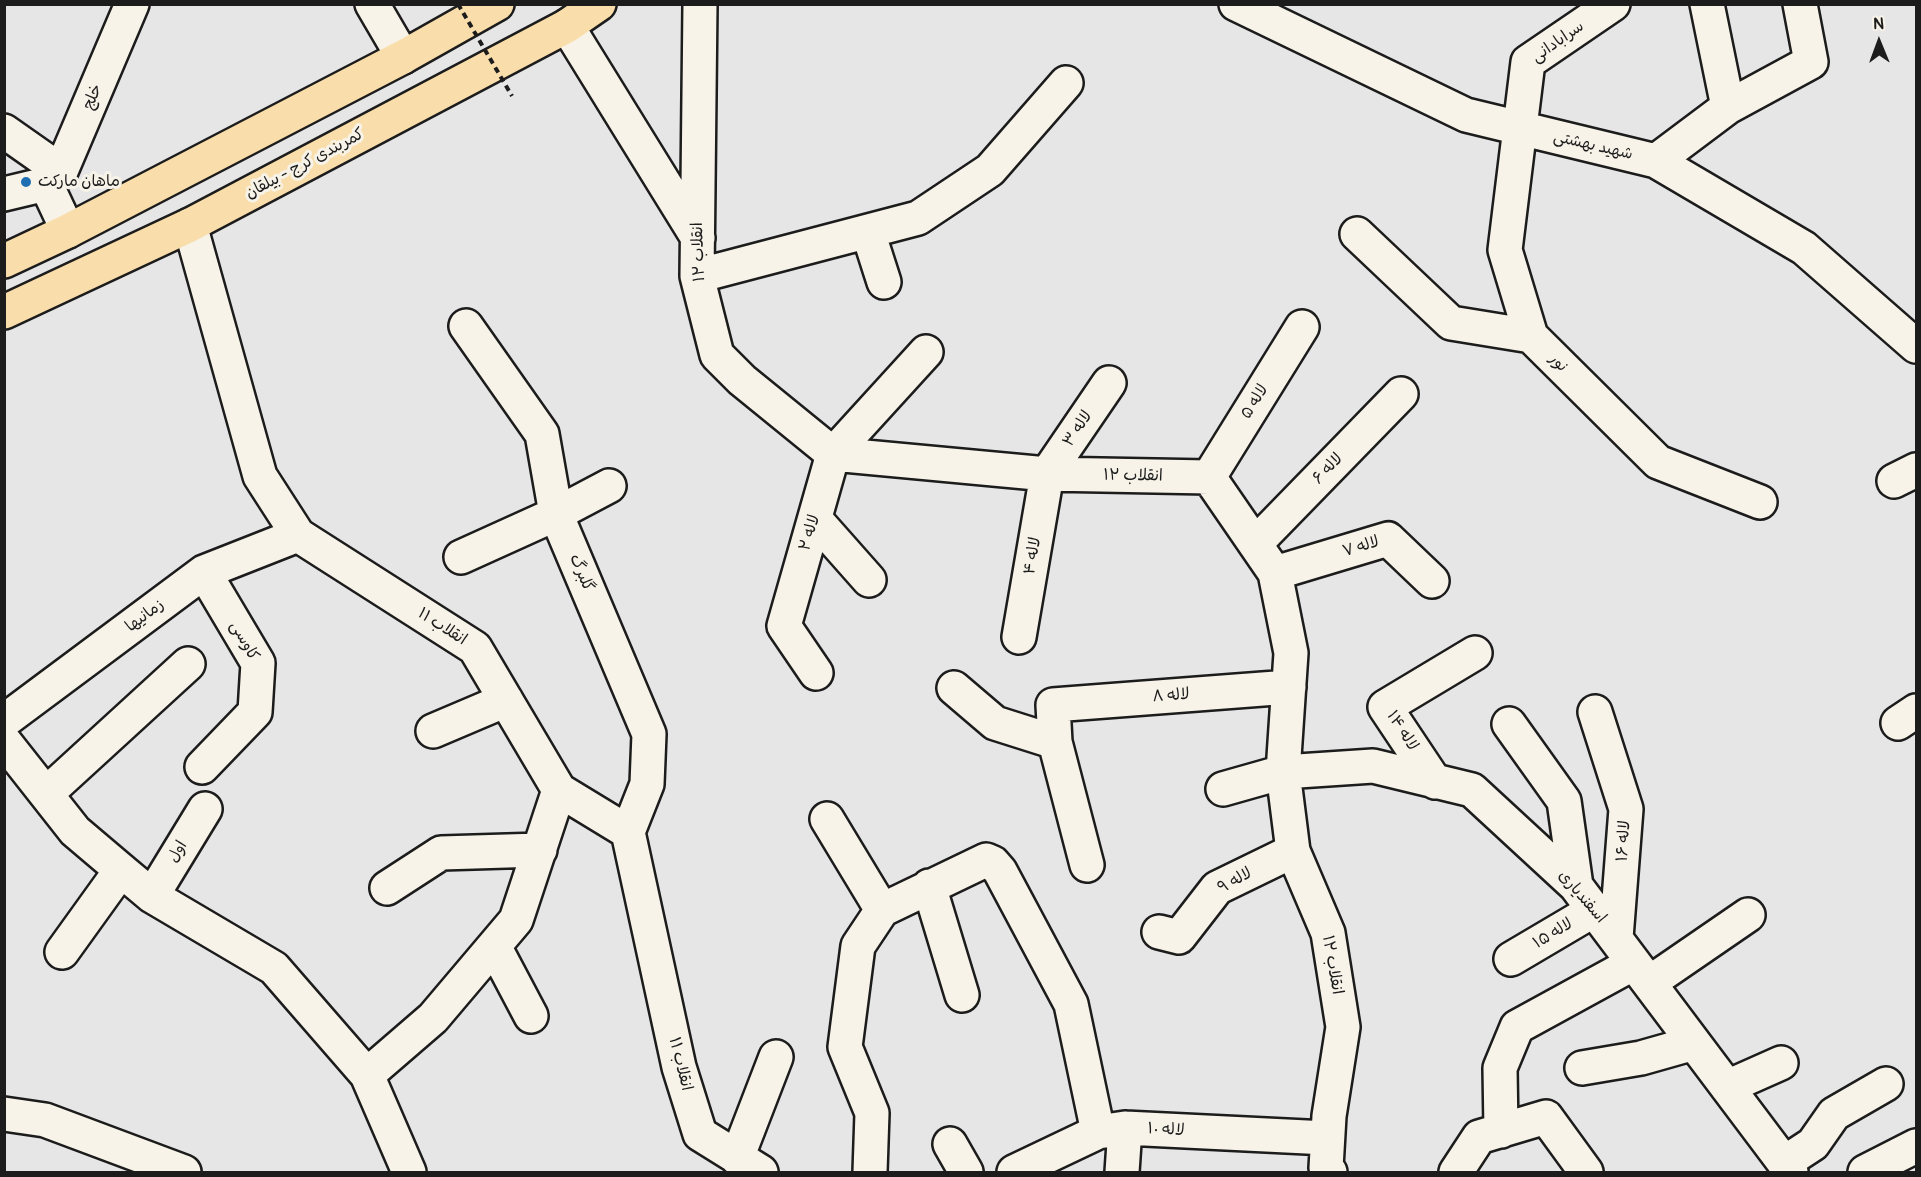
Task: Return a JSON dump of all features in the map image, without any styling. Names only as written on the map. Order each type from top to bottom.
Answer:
[{"type":"highway","points":[[4,261],[68,231],[403,57],[497,4]]},
{"type":"highway","name":"کمربندی کرج - بیلقان","points":[[4,312],[190,225],[567,26],[599,4]]},
{"type":"street","name":"خلج","points":[[54,177],[132,4]]},
{"type":"street","points":[[372,4],[403,57]]},
{"type":"street","name":"انقلاب ۱۲","points":[[700,4],[698,276],[717,355],[742,380],[833,453],[1047,474],[1209,477],[1275,573],[1292,653],[1283,771],[1293,851],[1328,933],[1343,1027],[1327,1138],[1326,1168],[1330,1173]]},
{"type":"street","name":"شهید بهشتی","points":[[1236,4],[1466,116],[1656,161],[1804,248],[1910,330]]},
{"type":"street","name":"سرابادانی","points":[[1520,128],[1528,62],[1613,4]]},
{"type":"street","points":[[1707,4],[1728,107]]},
{"type":"street","points":[[1656,161],[1728,107],[1810,62],[1800,4]]},
{"type":"street","points":[[567,26],[698,238]]},
{"type":"street","points":[[698,276],[918,218],[990,170],[1066,82]]},
{"type":"street","name":"نور","points":[[1520,128],[1506,250],[1531,336],[1658,462],[1760,502]]},
{"type":"street","points":[[4,131],[54,177],[68,231]]},
{"type":"street","points":[[4,194],[54,177]]},
{"type":"street","name":"انقلاب ۱۱","points":[[190,225],[260,476],[298,535],[475,648],[559,790],[627,832],[679,1067],[700,1134],[749,1165]]},
{"type":"street","points":[[868,232],[884,282]]},
{"type":"street","points":[[1357,234],[1451,323],[1531,336]]},
{"type":"street","name":"گلبرگ","points":[[466,326],[542,434],[556,514],[649,734],[647,784],[627,832]]},
{"type":"street","name":"لاله ۵","points":[[1209,477],[1302,327]]},
{"type":"street","points":[[833,453],[926,352]]},
{"type":"street","name":"لاله ۳","points":[[1047,474],[1109,383]]},
{"type":"street","name":"لاله ۶","points":[[1255,544],[1401,394]]},
{"type":"street","name":"لاله ۲","points":[[816,673],[784,626],[833,453]]},
{"type":"street","name":"لاله ۴","points":[[1019,637],[1047,474]]},
{"type":"street","points":[[461,557],[556,514],[609,486]]},
{"type":"street","points":[[815,519],[869,580]]},
{"type":"street","name":"زمانیها","points":[[4,721],[204,572],[298,535]]},
{"type":"street","name":"لاله ۷","points":[[1275,573],[1388,539],[1432,581]]},
{"type":"street","name":"کاوسی","points":[[202,767],[255,712],[258,663],[204,572]]},
{"type":"street","name":"لاله ۱۴","points":[[1435,782],[1385,707],[1475,653]]},
{"type":"street","points":[[46,794],[188,664]]},
{"type":"street","name":"لاله ۸","points":[[1055,742],[1053,705],[1289,687]]},
{"type":"street","points":[[954,688],[995,723],[1055,742],[1087,865]]},
{"type":"street","points":[[433,731],[506,700]]},
{"type":"street","name":"لاله ۱۶","points":[[1595,712],[1626,809],[1633,961]]},
{"type":"street","points":[[1509,724],[1564,801],[1585,898]]},
{"type":"street","points":[[4,741],[75,831],[121,870],[152,896],[274,968],[367,1075],[409,1173]]},
{"type":"street","name":"اسفندیاری","points":[[1223,789],[1283,771],[1373,766],[1472,790],[1585,898],[1787,1168]]},
{"type":"street","points":[[367,1075],[433,1018],[516,920],[559,790]]},
{"type":"street","name":"اول","points":[[152,896],[205,809]]},
{"type":"street","points":[[827,819],[882,910]]},
{"type":"street","points":[[387,888],[441,853],[540,850]]},
{"type":"street","name":"لاله ۹","points":[[1159,932],[1179,937],[1217,888],[1293,851]]},
{"type":"street","points":[[870,1173],[872,1113],[845,1047],[858,946],[882,910],[986,860],[993,863],[1000,871],[1071,1004],[1112,1130],[1122,1173]]},
{"type":"street","points":[[62,952],[121,870]]},
{"type":"street","points":[[929,886],[962,995]]},
{"type":"street","name":"لاله ۱۵","points":[[1511,959],[1585,898]]},
{"type":"street","points":[[1501,1131],[1500,1068],[1517,1027],[1633,961],[1748,915]]},
{"type":"street","points":[[494,946],[531,1016]]},
{"type":"street","points":[[1582,1068],[1641,1058],[1694,1043]]},
{"type":"street","points":[[749,1165],[776,1057]]},
{"type":"street","points":[[1727,1087],[1781,1063]]},
{"type":"street","points":[[1787,1168],[1813,1144],[1834,1114],[1886,1084]]},
{"type":"street","points":[[4,1114],[45,1120],[183,1172]]},
{"type":"street","points":[[1456,1173],[1479,1137],[1546,1117],[1586,1173]]},
{"type":"street","name":"لاله ۱۰","points":[[1014,1173],[1112,1130],[1327,1138]]},
{"type":"street","points":[[950,1144],[966,1173]]},
{"type":"street","points":[[1865,1173],[1917,1146]]},
{"type":"path","points":[[458,4],[512,96]]},
{"type":"place","name":"ماهان مارکت","points":[[26,182]]}]
